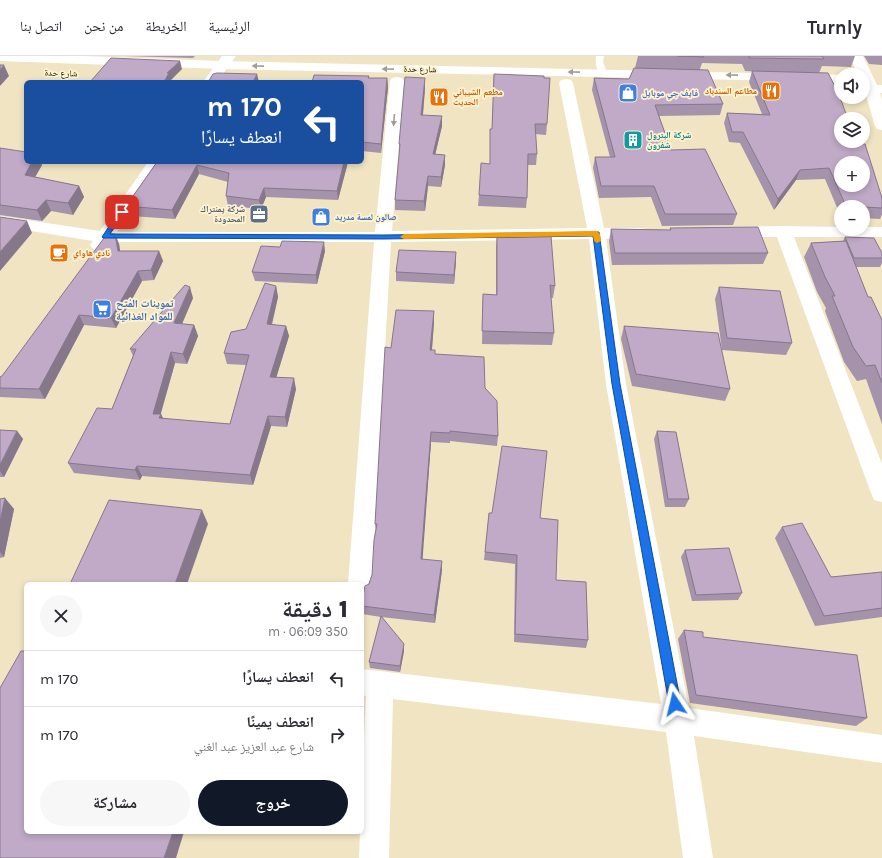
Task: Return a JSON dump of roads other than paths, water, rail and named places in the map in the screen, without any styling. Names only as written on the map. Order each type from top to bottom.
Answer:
[{"type":"street","points":[[856,56],[872,84],[882,126]]},
{"type":"street","name":"شارع حدة","points":[[0,57],[225,60],[834,78]]},
{"type":"street","points":[[212,80],[225,60]]},
{"type":"street","name":"شارع حدة","points":[[95,74],[212,80]]},
{"type":"street","name":"شارع حدة","points":[[364,81],[834,89]]},
{"type":"street","points":[[360,582],[383,237],[397,81]]},
{"type":"street","points":[[566,84],[597,234],[616,384],[678,720],[698,858]]},
{"type":"street","points":[[91,255],[155,164]]},
{"type":"street","points":[[0,221],[105,237],[383,237],[659,233]]},
{"type":"street","points":[[783,231],[876,462],[882,493]]},
{"type":"street","points":[[713,232],[882,232]]},
{"type":"street","points":[[374,858],[371,683],[678,720],[882,749]]},
{"type":"lane","points":[[600,56],[599,62],[603,72]]},
{"type":"place","name":"مطاعم السندباد","points":[[771,91]]},
{"type":"place","name":"فايف جي موبايل","points":[[628,93]]},
{"type":"place","name":"مطعم الشيباني الحديث","points":[[439,97]]},
{"type":"place","name":"شركة البترول شفرون","points":[[633,140]]},
{"type":"place","name":"شركة يمنتراك المحدودة","points":[[259,214]]},
{"type":"place","name":"صالون لمسة مدريد","points":[[321,217]]},
{"type":"place","name":"نادي هاواي","points":[[59,253]]},
{"type":"place","name":"تموينات الفتح للمواد الغذائية","points":[[102,309]]}]
